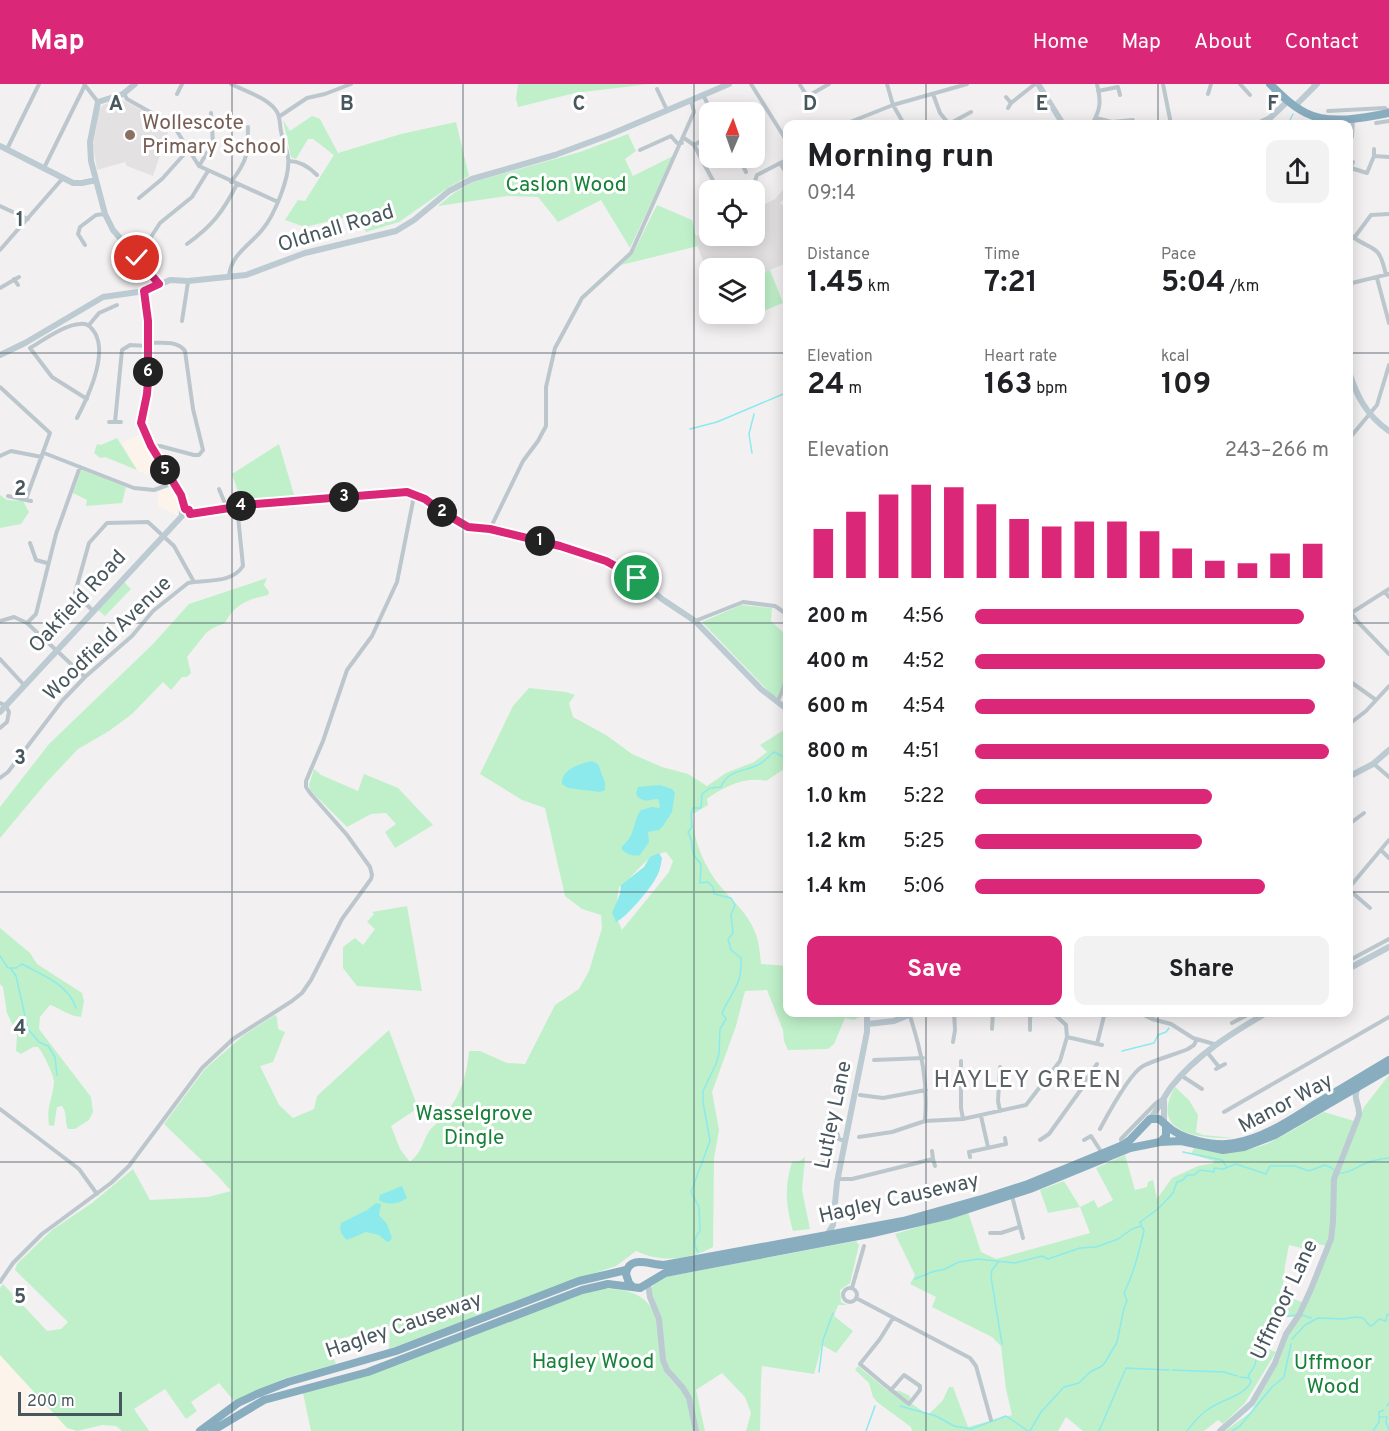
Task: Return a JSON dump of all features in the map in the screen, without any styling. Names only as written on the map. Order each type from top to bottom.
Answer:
[{"type":"highway","points":[[1270,84],[1288,101],[1318,120]]},
{"type":"highway","points":[[1331,120],[1389,112]]},
{"type":"highway","name":"Manor Way","points":[[1165,1124],[1177,1134],[1211,1143],[1233,1143],[1250,1139],[1297,1115],[1389,1060]]},
{"type":"highway","name":"Manor Way","points":[[1156,1142],[1181,1141],[1223,1150],[1244,1147],[1275,1135],[1389,1069]]},
{"type":"highway","points":[[1156,1118],[1165,1124],[1166,1136],[1156,1142],[1145,1137],[1147,1122],[1156,1118]]},
{"type":"highway","name":"Hagley Causeway","points":[[646,1263],[664,1265],[922,1216],[1028,1184],[1102,1154],[1131,1140],[1147,1122]]},
{"type":"highway","name":"Hagley Causeway","points":[[212,1431],[264,1400],[399,1361],[582,1290],[608,1284],[643,1285],[665,1273],[869,1234],[950,1215],[1074,1172],[1130,1148],[1156,1142]]},
{"type":"highway","points":[[634,1262],[646,1263],[652,1271],[643,1285],[627,1279],[626,1270],[634,1262]]},
{"type":"highway","name":"Hagley Causeway","points":[[200,1431],[238,1403],[267,1390],[396,1351],[579,1281],[626,1270]]},
{"type":"street","points":[[39,84],[3,148],[63,178],[80,183],[96,180]]},
{"type":"street","points":[[98,102],[124,93],[135,84]]},
{"type":"street","points":[[177,94],[182,84]]},
{"type":"street","points":[[229,277],[230,265],[251,240],[261,232],[272,216],[289,161],[280,130],[280,116],[268,103],[231,84]]},
{"type":"street","points":[[280,116],[307,98],[351,84]]},
{"type":"street","name":"Oldnall Road","points":[[0,355],[28,346],[103,297],[144,291],[170,280],[188,281],[256,272],[305,253],[396,231],[414,220],[449,191],[472,179],[555,155],[609,135],[729,84]]},
{"type":"street","points":[[751,84],[783,135]]},
{"type":"street","points":[[808,96],[829,84]]},
{"type":"street","points":[[887,84],[902,120]]},
{"type":"street","points":[[855,120],[894,105],[967,84]]},
{"type":"street","points":[[1008,108],[1011,103],[1037,84],[1060,120]]},
{"type":"street","points":[[1097,84],[1100,106],[1096,118],[1104,120]]},
{"type":"street","points":[[1163,84],[1170,120]]},
{"type":"street","points":[[1208,94],[1210,84]]},
{"type":"street","points":[[1240,84],[1250,95]]},
{"type":"street","points":[[1295,106],[1317,84]]},
{"type":"street","points":[[44,169],[84,85],[98,102]]},
{"type":"street","points":[[800,85],[815,108]]},
{"type":"street","points":[[1098,91],[1118,85],[1120,95]]},
{"type":"street","points":[[650,88],[657,88],[667,110]]},
{"type":"street","points":[[124,93],[127,99],[173,125],[200,166],[278,202]]},
{"type":"street","points":[[933,94],[940,113],[946,120]]},
{"type":"street","points":[[702,95],[706,102]]},
{"type":"street","points":[[1006,97],[1011,103]]},
{"type":"street","points":[[490,529],[523,461],[546,426],[546,387],[555,348],[582,298],[631,253],[683,141],[694,112],[691,100]]},
{"type":"street","points":[[1266,120],[1288,101]]},
{"type":"street","points":[[98,102],[90,142],[91,162],[105,214],[113,230],[159,284]]},
{"type":"street","points":[[1328,111],[1385,108],[1389,112]]},
{"type":"street","points":[[956,120],[971,112]]},
{"type":"street","points":[[200,166],[213,147],[210,117]]},
{"type":"street","points":[[1376,123],[1389,121]]},
{"type":"street","points":[[231,182],[246,159],[249,145],[246,129]]},
{"type":"street","points":[[640,150],[670,136],[677,143],[683,141],[694,145],[710,180]]},
{"type":"street","points":[[694,145],[699,142]]},
{"type":"street","points":[[1367,172],[1374,156],[1374,149]]},
{"type":"street","points":[[140,195],[162,179],[188,150]]},
{"type":"street","points":[[1374,156],[1389,157]]},
{"type":"street","points":[[289,161],[296,161],[316,172]]},
{"type":"street","points":[[756,180],[757,176],[783,162]]},
{"type":"street","points":[[780,163],[783,168]]},
{"type":"street","points":[[745,168],[746,172]]},
{"type":"street","points":[[1353,168],[1367,172],[1373,177]]},
{"type":"street","points":[[152,234],[160,223],[192,197],[208,171]]},
{"type":"street","points":[[0,250],[63,178]]},
{"type":"street","points":[[190,243],[225,209],[237,184]]},
{"type":"street","points":[[0,206],[28,219]]},
{"type":"street","points":[[85,245],[78,234],[78,229],[96,215],[105,214]]},
{"type":"street","points":[[1353,283],[1387,275],[1378,251],[1354,238],[1371,216],[1389,214]]},
{"type":"street","points":[[0,288],[16,278],[18,285]]},
{"type":"street","points":[[1377,278],[1389,323]]},
{"type":"street","points":[[183,319],[188,281]]},
{"type":"street","points":[[144,291],[148,307],[147,394],[141,423],[151,446],[181,495],[186,513],[237,506],[407,492],[425,499],[460,524],[468,527],[490,529],[560,546],[606,561],[637,578],[662,599],[695,621],[738,666],[783,707]]},
{"type":"street","points":[[89,325],[99,313],[117,305]]},
{"type":"street","points":[[87,399],[52,377],[28,346],[73,325],[89,325]]},
{"type":"street","points":[[77,418],[87,399],[99,352],[97,338],[89,325]]},
{"type":"street","points":[[109,422],[118,422],[122,350],[130,345],[179,345],[185,351],[193,409],[203,450],[194,455],[151,446]]},
{"type":"street","points":[[1353,434],[1377,405],[1389,365]]},
{"type":"street","points":[[0,387],[50,434],[29,500],[8,496]]},
{"type":"street","points":[[1353,391],[1370,414],[1389,431]]},
{"type":"street","points":[[0,456],[11,451],[43,455],[144,490],[154,490],[173,483]]},
{"type":"street","points":[[27,623],[36,614],[47,564],[80,467]]},
{"type":"street","points":[[218,492],[227,509]]},
{"type":"street","points":[[0,1282],[13,1263],[42,1234],[97,1194],[129,1166],[202,1068],[233,1039],[302,993],[342,919],[371,879],[370,867],[347,835],[310,793],[306,787],[306,781],[323,741],[347,670],[372,636],[397,582],[414,495]]},
{"type":"street","points":[[93,611],[75,593],[91,540],[107,523],[144,520],[174,546],[194,582],[234,576],[243,567],[244,557],[237,506]]},
{"type":"street","name":"Oakfield Road","points":[[0,712],[2,704],[57,651],[162,536],[186,513]]},
{"type":"street","points":[[30,543],[36,560],[47,564]]},
{"type":"street","name":"Woodfield Avenue","points":[[0,778],[8,772],[62,700],[132,636],[160,605],[188,583],[194,582]]},
{"type":"street","points":[[1353,611],[1387,590],[1389,597]]},
{"type":"street","points":[[695,621],[743,603],[775,606],[783,612]]},
{"type":"street","points":[[1353,616],[1389,654]]},
{"type":"street","points":[[0,621],[14,617],[27,623],[85,677]]},
{"type":"street","points":[[0,659],[24,685]]},
{"type":"street","points":[[1353,684],[1376,700]]},
{"type":"street","points":[[1353,721],[1389,686]]},
{"type":"street","points":[[776,703],[783,690]]},
{"type":"street","points":[[0,728],[6,724],[9,712],[2,704]]},
{"type":"street","points":[[1353,774],[1373,764],[1389,750]]},
{"type":"street","points":[[1373,764],[1389,777]]},
{"type":"street","points":[[1353,821],[1364,813]]},
{"type":"street","points":[[1354,882],[1389,840]]},
{"type":"street","points":[[1381,850],[1389,858]]},
{"type":"street","points":[[1353,894],[1371,910]]},
{"type":"street","points":[[1353,958],[1389,939]]},
{"type":"street","points":[[1353,966],[1389,947]]},
{"type":"street","name":"Lutley Lane","points":[[827,1235],[833,1225],[837,1179],[868,1024],[867,1017]]},
{"type":"street","points":[[868,1024],[884,1023],[906,1017]]},
{"type":"street","points":[[910,1017],[922,1058],[926,1090],[925,1121]]},
{"type":"street","points":[[953,1042],[954,1017]]},
{"type":"street","points":[[992,1029],[993,1017]]},
{"type":"street","points":[[1030,1030],[1031,1017]]},
{"type":"street","points":[[859,1137],[891,1132],[925,1121],[963,1119],[1026,1105],[1055,1071],[1062,1058],[1067,1037],[1066,1025],[1059,1017]]},
{"type":"street","points":[[1097,1044],[1104,1017]]},
{"type":"street","points":[[1148,1017],[1171,1024],[1197,1039],[1214,1044]]},
{"type":"street","points":[[1232,1023],[1245,1017],[1250,1023]]},
{"type":"street","points":[[1147,1122],[1182,1076],[1206,1051],[1260,1017]]},
{"type":"street","points":[[1224,1112],[1389,1017]]},
{"type":"street","points":[[955,1035],[961,1036]]},
{"type":"street","points":[[1067,1037],[1102,1045]]},
{"type":"street","points":[[1100,1130],[1109,1112],[1142,1066],[1188,1049],[1197,1039]]},
{"type":"street","points":[[1206,1051],[1218,1068],[1225,1064]]},
{"type":"street","points":[[874,1060],[922,1058]]},
{"type":"street","points":[[881,1060],[882,1066]]},
{"type":"street","points":[[955,1065],[961,1063],[963,1119]]},
{"type":"street","points":[[1040,1131],[1042,1139],[1049,1134],[1074,1102],[1097,1064]]},
{"type":"street","points":[[1089,1065],[1094,1069]]},
{"type":"street","points":[[993,1071],[1000,1069],[998,1101],[1000,1111]]},
{"type":"street","points":[[1055,1071],[1083,1084]]},
{"type":"street","points":[[1182,1076],[1202,1089]]},
{"type":"street","name":"Uffmoor Lane","points":[[1220,1431],[1252,1404],[1270,1373],[1290,1326],[1299,1315],[1331,1239],[1334,1222],[1334,1179],[1359,1115],[1354,1098],[1358,1086]]},
{"type":"street","points":[[860,1095],[883,1098],[926,1090]]},
{"type":"street","points":[[1340,1096],[1354,1098]]},
{"type":"street","points":[[1164,1099],[1165,1124]]},
{"type":"street","points":[[1123,1145],[1121,1139],[1156,1103],[1164,1099]]},
{"type":"street","points":[[0,1109],[79,1169],[97,1194]]},
{"type":"street","points":[[981,1116],[988,1147]]},
{"type":"street","points":[[837,1132],[839,1139],[846,1141]]},
{"type":"street","points":[[1084,1140],[1093,1133],[1102,1154]]},
{"type":"street","points":[[970,1157],[969,1152],[1006,1144],[1005,1138]]},
{"type":"street","points":[[932,1151],[935,1166]]},
{"type":"street","points":[[837,1179],[852,1179],[933,1159]]},
{"type":"street","points":[[1011,1195],[1023,1238]]},
{"type":"street","points":[[833,1225],[843,1232]]},
{"type":"street","points":[[990,1233],[1001,1233],[1019,1227]]},
{"type":"street","points":[[852,1288],[865,1239],[869,1234]]},
{"type":"street","points":[[857,1236],[864,1246]]},
{"type":"street","points":[[643,1285],[659,1319],[663,1360],[667,1370],[684,1388],[689,1398],[696,1431]]},
{"type":"street","points":[[852,1288],[845,1289],[843,1297],[849,1302],[856,1298]]},
{"type":"street","points":[[852,1288],[856,1292],[856,1298]]},
{"type":"street","points":[[856,1298],[974,1361],[991,1420]]},
{"type":"street","points":[[891,1390],[904,1375],[920,1386],[920,1390],[909,1404],[891,1390],[860,1364],[893,1318]]},
{"type":"shaded area","name":"Wollescote Primary School","points":[[121,99],[170,126],[153,176],[127,166],[125,162],[97,170],[93,145],[99,109],[103,105]]},
{"type":"shaded area","points":[[783,190],[783,200],[780,203],[783,206],[783,265],[765,272],[765,258],[702,258],[694,237],[699,235],[699,246],[765,246],[765,204],[775,199]]},
{"type":"shaded area","points":[[142,433],[159,464],[147,475],[137,470],[122,443]]},
{"type":"shaded area","points":[[172,487],[179,501],[177,515],[158,506],[158,492]]},
{"type":"shaded area","points":[[0,1355],[67,1427],[75,1431],[0,1431]]},
{"type":"green space","points":[[518,84],[649,84],[575,93],[518,107],[516,99]]},
{"type":"green space","points":[[312,116],[320,119],[338,153],[401,134],[456,122],[469,176],[399,222],[366,232],[358,214],[305,227],[285,220],[298,200],[305,201],[334,155],[313,139],[308,139],[296,159],[291,157],[283,120],[290,131]]},
{"type":"green space","name":"Caslon Wood","points":[[628,134],[636,151],[625,159],[633,176],[673,156],[630,248],[601,200],[558,222],[538,197],[507,196],[438,206],[473,182],[580,152]]},
{"type":"green space","name":"Caslon Wood","points":[[657,205],[692,220],[698,246],[621,265],[632,255]]},
{"type":"green space","points":[[770,270],[783,303],[765,310],[765,272]]},
{"type":"green space","points":[[117,438],[137,470],[105,457],[100,458],[94,453],[97,444],[101,445]]},
{"type":"green space","points":[[279,444],[295,498],[258,499],[242,503],[232,474]]},
{"type":"green space","points":[[83,470],[126,487],[122,503],[86,506],[87,500],[73,493]]},
{"type":"green space","points":[[0,495],[7,500],[23,501],[29,512],[21,524],[0,528]]},
{"type":"green space","points":[[267,578],[264,585],[269,592],[268,595],[243,603],[233,611],[225,623],[206,633],[187,657],[191,673],[187,677],[182,677],[171,690],[163,682],[132,714],[78,749],[0,838],[0,807],[49,744],[153,644],[189,604]]},
{"type":"green space","points":[[124,582],[131,589],[105,616],[98,610]]},
{"type":"green space","points":[[741,605],[772,608],[771,621],[783,632],[783,685],[777,697],[773,696],[702,622]]},
{"type":"green space","name":"Wasselgrove Dingle","points":[[529,688],[575,695],[569,703],[573,717],[606,735],[632,754],[662,767],[688,774],[707,786],[726,773],[754,762],[767,752],[760,745],[783,731],[783,770],[766,781],[742,781],[720,790],[707,799],[708,805],[693,814],[697,843],[715,879],[752,925],[761,964],[783,966],[783,1017],[859,1017],[854,1020],[845,1018],[834,1044],[828,1049],[788,1050],[783,1030],[767,990],[745,991],[736,1026],[712,1092],[719,1130],[714,1158],[713,1247],[694,1255],[675,1258],[655,1257],[636,1251],[616,1266],[389,1349],[390,1326],[335,1340],[327,1343],[336,1364],[283,1379],[234,1401],[219,1383],[191,1402],[197,1411],[186,1419],[165,1389],[134,1409],[149,1431],[122,1431],[116,1426],[102,1425],[77,1431],[67,1428],[0,1355],[0,1288],[3,1284],[47,1331],[61,1329],[68,1322],[15,1270],[17,1264],[52,1230],[92,1203],[133,1169],[150,1200],[208,1197],[231,1191],[164,1124],[205,1069],[244,1035],[275,1015],[277,1018],[278,1029],[285,1032],[273,1062],[260,1066],[279,1105],[293,1118],[314,1109],[317,1096],[389,1030],[418,1108],[391,1126],[400,1149],[410,1162],[420,1150],[430,1130],[456,1099],[465,1076],[469,1051],[480,1051],[507,1063],[525,1064],[555,1005],[579,989],[589,971],[602,928],[601,915],[582,909],[565,896],[545,808],[522,800],[480,774],[513,706]],"holes":[[[666,852],[673,861],[669,872],[622,930],[615,914],[619,887],[651,857],[658,854]]]},
{"type":"green space","points":[[314,769],[321,775],[358,791],[364,774],[398,788],[433,825],[395,848],[385,832],[396,824],[386,813],[371,814],[347,827],[311,791],[309,785]]},
{"type":"green space","points":[[407,906],[422,991],[357,986],[343,968],[343,947],[355,938],[363,945],[375,929],[367,922],[374,914],[372,912]]},
{"type":"green space","points":[[0,928],[30,953],[37,964],[82,993],[84,1001],[81,1017],[50,1005],[40,1017],[39,1029],[91,1097],[93,1112],[89,1120],[75,1129],[68,1129],[62,1106],[57,1107],[54,1126],[49,1125],[48,1112],[54,1082],[48,1064],[38,1047],[33,1047],[21,1054],[16,1051],[17,1034],[7,1013],[3,987],[0,984]]},
{"type":"green space","name":"Uffmoor Wood","points":[[1389,1075],[1389,1431],[1225,1431],[1251,1412],[1280,1359],[1288,1334],[1333,1239],[1335,1183],[1364,1107]]},
{"type":"green space","points":[[1175,1087],[1189,1100],[1198,1115],[1196,1132],[1203,1135],[1234,1138],[1193,1135],[1173,1124],[1168,1115],[1168,1103]]},
{"type":"green space","points":[[1324,1112],[1354,1121],[1337,1163],[1331,1186],[1331,1224],[1326,1246],[1308,1241],[1305,1249],[1289,1245],[1282,1295],[1302,1302],[1295,1317],[1283,1317],[1267,1349],[1276,1352],[1245,1403],[1223,1424],[1218,1420],[1204,1431],[1083,1431],[1066,1417],[1058,1431],[912,1431],[911,1427],[877,1402],[869,1383],[855,1370],[858,1366],[887,1390],[900,1391],[910,1396],[911,1403],[928,1415],[943,1400],[949,1387],[953,1387],[968,1427],[1012,1415],[1006,1389],[1001,1346],[992,1337],[932,1307],[936,1297],[910,1284],[915,1275],[895,1234],[968,1212],[981,1252],[996,1259],[1090,1233],[1080,1207],[1094,1200],[1098,1208],[1113,1200],[1096,1168],[1125,1155],[1135,1190],[1147,1187],[1148,1182],[1153,1180],[1157,1199],[1172,1178],[1198,1166],[1214,1163],[1214,1161],[1191,1154],[1194,1148],[1215,1152],[1248,1150],[1277,1139]]},
{"type":"green space","points":[[805,1157],[802,1190],[810,1229],[793,1231],[787,1205],[788,1180],[792,1162],[800,1161]]},
{"type":"green space","points":[[1064,1181],[1080,1207],[1048,1213],[1040,1190]]},
{"type":"green space","name":"Hagley Wood","points":[[856,1241],[859,1245],[850,1283],[840,1290],[841,1302],[847,1305],[838,1305],[834,1316],[853,1331],[836,1353],[822,1345],[814,1374],[762,1366],[760,1431],[746,1431],[751,1413],[745,1397],[722,1373],[696,1390],[705,1431],[311,1431],[303,1393],[400,1364],[594,1289],[627,1291],[644,1300],[655,1316],[662,1366],[683,1391],[687,1389],[668,1369],[665,1360],[662,1327],[651,1289],[656,1281],[665,1277]]},
{"type":"water","points":[[592,761],[598,764],[605,783],[605,790],[600,792],[568,788],[562,784],[568,771]]},
{"type":"water","points":[[660,785],[672,789],[675,793],[672,812],[659,830],[648,832],[649,842],[640,855],[627,853],[621,848],[631,835],[641,810],[660,806],[658,799],[645,800],[637,796],[638,787]]},
{"type":"water","points":[[659,853],[662,860],[654,881],[632,909],[616,922],[612,913],[620,894],[621,885],[644,867],[650,857]]},
{"type":"water","points":[[402,1186],[407,1198],[404,1200],[390,1204],[379,1200],[380,1195]]},
{"type":"water","points":[[376,1203],[381,1204],[379,1215],[387,1224],[392,1238],[390,1241],[387,1242],[379,1235],[366,1232],[347,1240],[341,1232],[341,1223]]},
{"type":"waterway","points":[[1290,120],[1293,114]]},
{"type":"waterway","points":[[690,429],[717,422],[783,394]]},
{"type":"waterway","points":[[752,453],[749,434],[754,414]]},
{"type":"waterway","points":[[698,1252],[695,1241],[700,1231],[699,1207],[691,1192],[710,1141],[703,1091],[719,1054],[720,1029],[726,1019],[722,1013],[736,987],[740,975],[741,958],[731,950],[728,939],[733,933],[731,915],[735,905],[731,898],[714,894],[713,887],[708,882],[700,883],[701,864],[694,855],[688,832],[692,827],[691,813],[693,808],[701,808],[702,794],[710,788],[721,787],[732,774],[758,765],[774,752],[783,756]]},
{"type":"waterway","points":[[0,956],[8,968],[16,968],[22,964],[54,981],[67,993],[76,1008]]},
{"type":"waterway","points":[[11,969],[16,976],[28,1029],[39,1042],[48,1046],[55,1057],[57,1075]]},
{"type":"waterway","points":[[1122,1051],[1154,1043],[1158,1035],[1169,1028]]},
{"type":"waterway","points":[[1183,1152],[1222,1160],[1226,1166]]},
{"type":"waterway","points":[[1340,1173],[1379,1159],[1389,1158]]},
{"type":"waterway","points":[[1030,1431],[1041,1412],[1064,1387],[1079,1383],[1106,1361],[1117,1342],[1127,1301],[1124,1293],[1144,1231],[1140,1222],[1158,1209],[1173,1193],[1177,1182],[1200,1170],[1214,1172],[1214,1168],[1223,1169],[1236,1164],[1266,1174],[1270,1166],[1295,1166],[1309,1171],[1325,1165],[1334,1170]]},
{"type":"waterway","points":[[915,1279],[959,1262],[978,1259],[1015,1263],[1042,1256],[1048,1259],[1080,1248],[1096,1247],[1118,1239],[1132,1229],[1141,1226]]},
{"type":"waterway","points":[[999,1261],[992,1270],[991,1277],[1002,1344]]},
{"type":"waterway","points":[[819,1372],[823,1340],[833,1313]]},
{"type":"waterway","points":[[1292,1339],[1305,1325],[1318,1318],[1363,1318],[1370,1326],[1379,1319],[1386,1321],[1387,1314],[1389,1315]]},
{"type":"waterway","points":[[1187,1431],[1212,1406],[1239,1394],[1248,1386],[1251,1381],[1248,1376],[1254,1367],[1258,1352],[1267,1345],[1267,1341],[1272,1338],[1283,1317],[1295,1315]]},
{"type":"waterway","points":[[1302,1315],[1311,1318]]},
{"type":"waterway","points":[[1232,1431],[1240,1426],[1272,1387],[1284,1377],[1291,1344]]},
{"type":"waterway","points":[[1099,1431],[1126,1368],[1169,1370]]},
{"type":"waterway","points":[[1172,1370],[1224,1372],[1237,1376]]},
{"type":"waterway","points":[[1240,1377],[1248,1378]]},
{"type":"waterway","points":[[866,1431],[875,1406]]},
{"type":"waterway","points":[[900,1406],[936,1416],[954,1426],[971,1429],[1006,1416],[1028,1431]]},
{"type":"waterway","points":[[1384,1410],[1379,1412],[1379,1417],[1387,1417],[1389,1430]]},
{"type":"waterway","points":[[1373,1431],[1379,1422],[1379,1417]]},
{"type":"place","name":"Wollescote Primary School","points":[[130,135]]},
{"type":"district","name":"HAYLEY GREEN","points":[[1028,1081]]},
{"type":"route","points":[[137,258],[159,284],[144,291],[148,307],[148,380],[141,423],[151,446],[181,495],[185,509],[189,510],[190,514],[256,504],[407,492],[425,499],[460,524],[468,527],[490,529],[560,546],[606,561],[637,578]]}]
